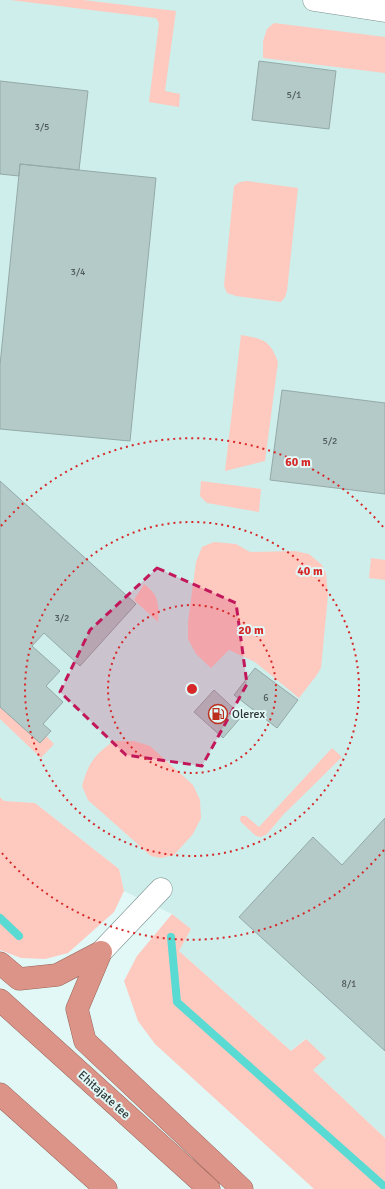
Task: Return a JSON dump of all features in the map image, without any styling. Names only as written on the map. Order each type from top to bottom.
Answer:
[{"type":"highway","points":[[0,963],[19,979],[57,976],[101,952]]},
{"type":"highway","points":[[101,952],[77,1009],[85,1041],[242,1189]]},
{"type":"highway","name":"Ehitajate tee","points":[[0,1000],[209,1189]]},
{"type":"highway","points":[[0,1094],[106,1189]]},
{"type":"street","points":[[314,0],[385,11]]},
{"type":"street","points":[[101,952],[161,889]]},
{"type":"highlighted area","points":[[157,568],[236,603],[247,684],[202,766],[126,755],[60,692],[90,630]]},
{"type":"shaded area","points":[[0,0],[385,0],[385,1138],[313,1070],[305,1039],[291,1051],[179,951],[191,929],[172,914],[124,891],[119,869],[35,803],[4,801],[0,797]]},
{"type":"shaded area","points":[[10,0],[83,0],[176,11],[165,91],[180,94],[179,107],[149,102],[159,23],[156,18]]},
{"type":"shaded area","points":[[274,23],[385,37],[385,73],[263,58],[263,41],[267,29]]},
{"type":"shaded area","points":[[247,181],[298,188],[287,291],[281,302],[236,296],[227,293],[224,286],[234,186],[240,182]]},
{"type":"shaded area","points":[[241,335],[265,342],[272,349],[278,362],[265,461],[225,471]]},
{"type":"shaded area","points":[[201,481],[261,489],[259,512],[207,503],[200,496]]},
{"type":"shaded area","points":[[214,542],[236,544],[250,552],[295,551],[309,554],[322,565],[326,574],[328,595],[321,668],[299,698],[255,662],[229,650],[211,668],[196,654],[188,639],[188,622],[196,562],[202,547]]},
{"type":"shaded area","points":[[371,558],[385,560],[385,580],[369,578]]},
{"type":"shaded area","points":[[144,584],[153,592],[157,600],[158,622],[134,600]]},
{"type":"shaded area","points":[[0,707],[46,736],[54,744],[41,758],[0,719]]},
{"type":"shaded area","points":[[114,741],[134,741],[150,746],[193,785],[200,800],[201,818],[193,834],[174,855],[161,858],[151,856],[88,800],[82,786],[87,771],[97,755]]},
{"type":"shaded area","points":[[332,748],[342,757],[283,815],[267,834],[261,837],[256,836],[241,822],[241,816],[246,816],[259,827]]},
{"type":"shaded area","points":[[0,797],[4,801],[35,803],[119,869],[124,891],[114,912],[68,953],[45,959],[21,958],[0,950]]},
{"type":"shaded area","points":[[172,914],[191,929],[179,951],[291,1051],[306,1039],[326,1058],[313,1070],[385,1138],[385,1189],[314,1189],[155,1044],[138,1021],[124,981],[137,956]]},
{"type":"building","points":[[259,61],[336,71],[329,129],[252,120]]},
{"type":"building","points":[[0,81],[88,91],[79,170],[20,164],[19,176],[0,174]]},
{"type":"building","points":[[20,164],[156,178],[130,441],[0,429],[0,365]]},
{"type":"building","points":[[282,390],[385,403],[385,494],[270,480]]},
{"type":"building","points":[[0,481],[136,604],[80,666],[44,633],[32,646],[60,671],[46,686],[63,702],[43,724],[51,731],[40,743],[0,707]]},
{"type":"building","points":[[255,668],[298,700],[277,728],[234,695]]},
{"type":"building","name":"Olerex","points":[[214,690],[242,716],[223,738],[194,712]]},
{"type":"building","points":[[385,818],[385,1051],[239,917],[313,837],[342,865]]},
{"type":"waterway","points":[[0,918],[19,936]]},
{"type":"waterway","points":[[171,937],[177,1002],[385,1187]]},
{"type":"place","name":"Olerex","points":[[218,714]]}]
